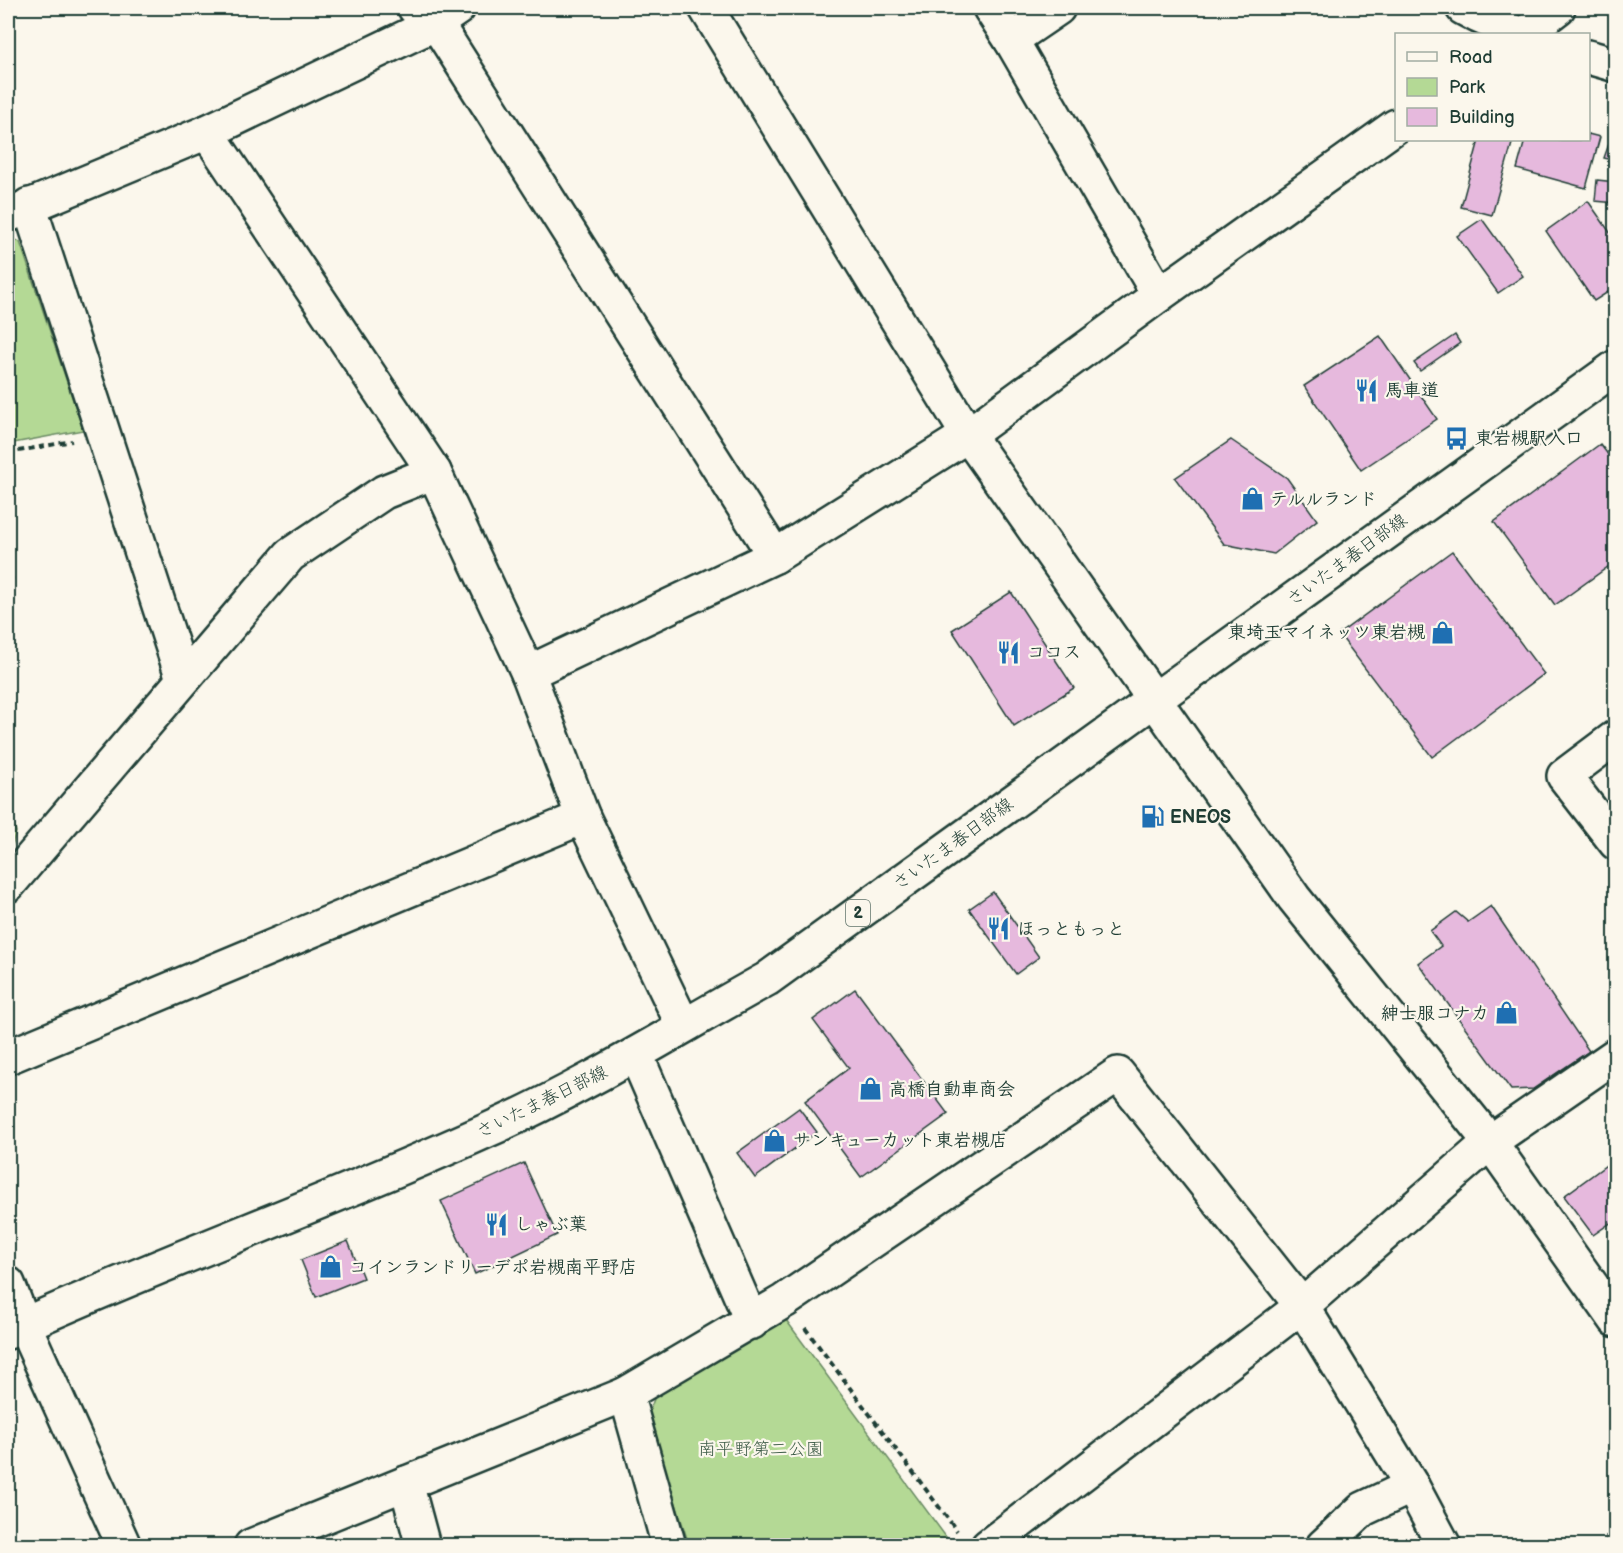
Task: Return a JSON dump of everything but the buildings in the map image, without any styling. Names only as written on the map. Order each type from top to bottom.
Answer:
[{"type":"street","points":[[990,8],[1011,40],[1159,295]]},
{"type":"street","points":[[1011,40],[1058,8]]},
{"type":"street","points":[[1463,8],[1517,33]]},
{"type":"street","points":[[1525,33],[1558,8]]},
{"type":"street","points":[[713,10],[968,435],[1294,898],[1490,1142],[1616,1320]]},
{"type":"street","points":[[183,679],[104,435],[18,210],[207,132],[436,13],[775,556]]},
{"type":"street","points":[[1590,58],[1616,65]]},
{"type":"street","points":[[528,673],[775,556],[968,435],[1395,127]]},
{"type":"street","points":[[207,132],[435,472],[528,673],[583,817],[683,1025]]},
{"type":"street","name":"さいたま春日部線","points":[[16,1328],[489,1130],[636,1055],[683,1025],[767,979],[1616,367]]},
{"type":"street","points":[[8,885],[290,555],[384,492],[435,472]]},
{"type":"street","points":[[1616,737],[1564,776],[1616,843]]},
{"type":"street","points":[[8,1057],[583,817]]},
{"type":"street","points":[[636,1055],[752,1322]]},
{"type":"street","points":[[975,1541],[1302,1306],[1490,1142],[1616,1055]]},
{"type":"street","points":[[251,1545],[626,1394],[752,1322],[1118,1074],[1302,1306],[1412,1486],[1444,1545]]},
{"type":"street","points":[[8,1284],[16,1328],[124,1545]]},
{"type":"street","points":[[626,1394],[669,1545]]},
{"type":"street","points":[[405,1483],[423,1545]]},
{"type":"street","points":[[1323,1545],[1363,1509],[1412,1486]]},
{"type":"path","points":[[8,453],[104,435]]},
{"type":"path","points":[[784,1301],[975,1541]]},
{"type":"green space","points":[[8,236],[20,242],[83,430],[8,444]]},
{"type":"green space","points":[[8,801],[16,832],[8,858]]},
{"type":"green space","name":"南平野第二公園","points":[[786,1320],[952,1545],[689,1545],[648,1415],[660,1383]]},
{"type":"place","name":"馬車道","points":[[1367,390]]},
{"type":"place","name":"東岩槻駅入口","points":[[1457,438]]},
{"type":"place","name":"テルルランド","points":[[1252,499]]},
{"type":"place","name":"東埼玉マイネッツ東岩槻","points":[[1443,632]]},
{"type":"place","name":"ココス","points":[[1009,652]]},
{"type":"place","name":"ENEOS","points":[[1152,817]]},
{"type":"place","name":"ほっともっと","points":[[999,929]]},
{"type":"place","name":"紳士服コナカ","points":[[1507,1013]]},
{"type":"place","name":"高橋自動車商会","points":[[871,1089]]},
{"type":"place","name":"サンキューカット東岩槻店","points":[[775,1140]]},
{"type":"place","name":"しゃぶ葉","points":[[497,1224]]},
{"type":"place","name":"コインランドリーデポ岩槻南平野店","points":[[331,1267]]}]
